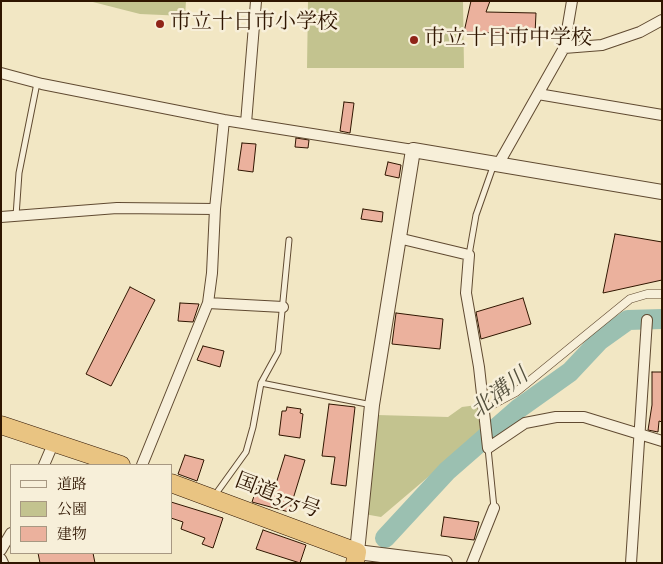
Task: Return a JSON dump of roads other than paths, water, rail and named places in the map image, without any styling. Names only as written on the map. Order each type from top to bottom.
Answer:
[{"type":"highway","points":[[1,425],[53,444],[118,464]]},
{"type":"highway","name":"国道375号","points":[[172,483],[213,498],[356,558]]},
{"type":"street","points":[[246,122],[256,1]]},
{"type":"street","points":[[497,163],[526,119],[564,48],[572,1]]},
{"type":"street","points":[[564,48],[602,45],[640,32],[662,20]]},
{"type":"street","points":[[1,73],[37,83],[224,120],[497,163],[662,192]]},
{"type":"street","points":[[538,94],[662,115]]},
{"type":"street","points":[[142,464],[208,302],[224,120]]},
{"type":"street","points":[[413,150],[372,405],[356,558],[445,563]]},
{"type":"street","points":[[1,217],[117,208],[215,209]]},
{"type":"street","points":[[398,238],[469,255],[466,293],[479,367],[488,448],[524,423],[556,417],[584,417],[662,441]]},
{"type":"street","points":[[484,409],[516,392],[630,299],[647,294],[662,294]]},
{"type":"street","points":[[208,302],[282,307]]},
{"type":"street","points":[[631,563],[647,320]]},
{"type":"street","points":[[44,464],[53,444]]},
{"type":"street","points":[[472,563],[494,508]]},
{"type":"street","points":[[1,550],[10,535]]},
{"type":"street","points":[[1,559],[3,563]]},
{"type":"lane","points":[[16,216],[19,173],[37,83]]},
{"type":"lane","points":[[469,255],[476,216],[497,163]]},
{"type":"lane","points":[[213,498],[246,452],[253,427],[261,383],[278,352],[290,240]]},
{"type":"lane","points":[[261,383],[372,405]]},
{"type":"lane","points":[[488,448],[494,508]]},
{"type":"waterway","name":"北溝川","points":[[385,538],[447,471],[518,409],[570,372],[600,340],[628,320],[662,319]]},
{"type":"place","name":"市立十日市小学校","points":[[160,24]]},
{"type":"place","name":"市立十日市中学校","points":[[414,40]]}]
